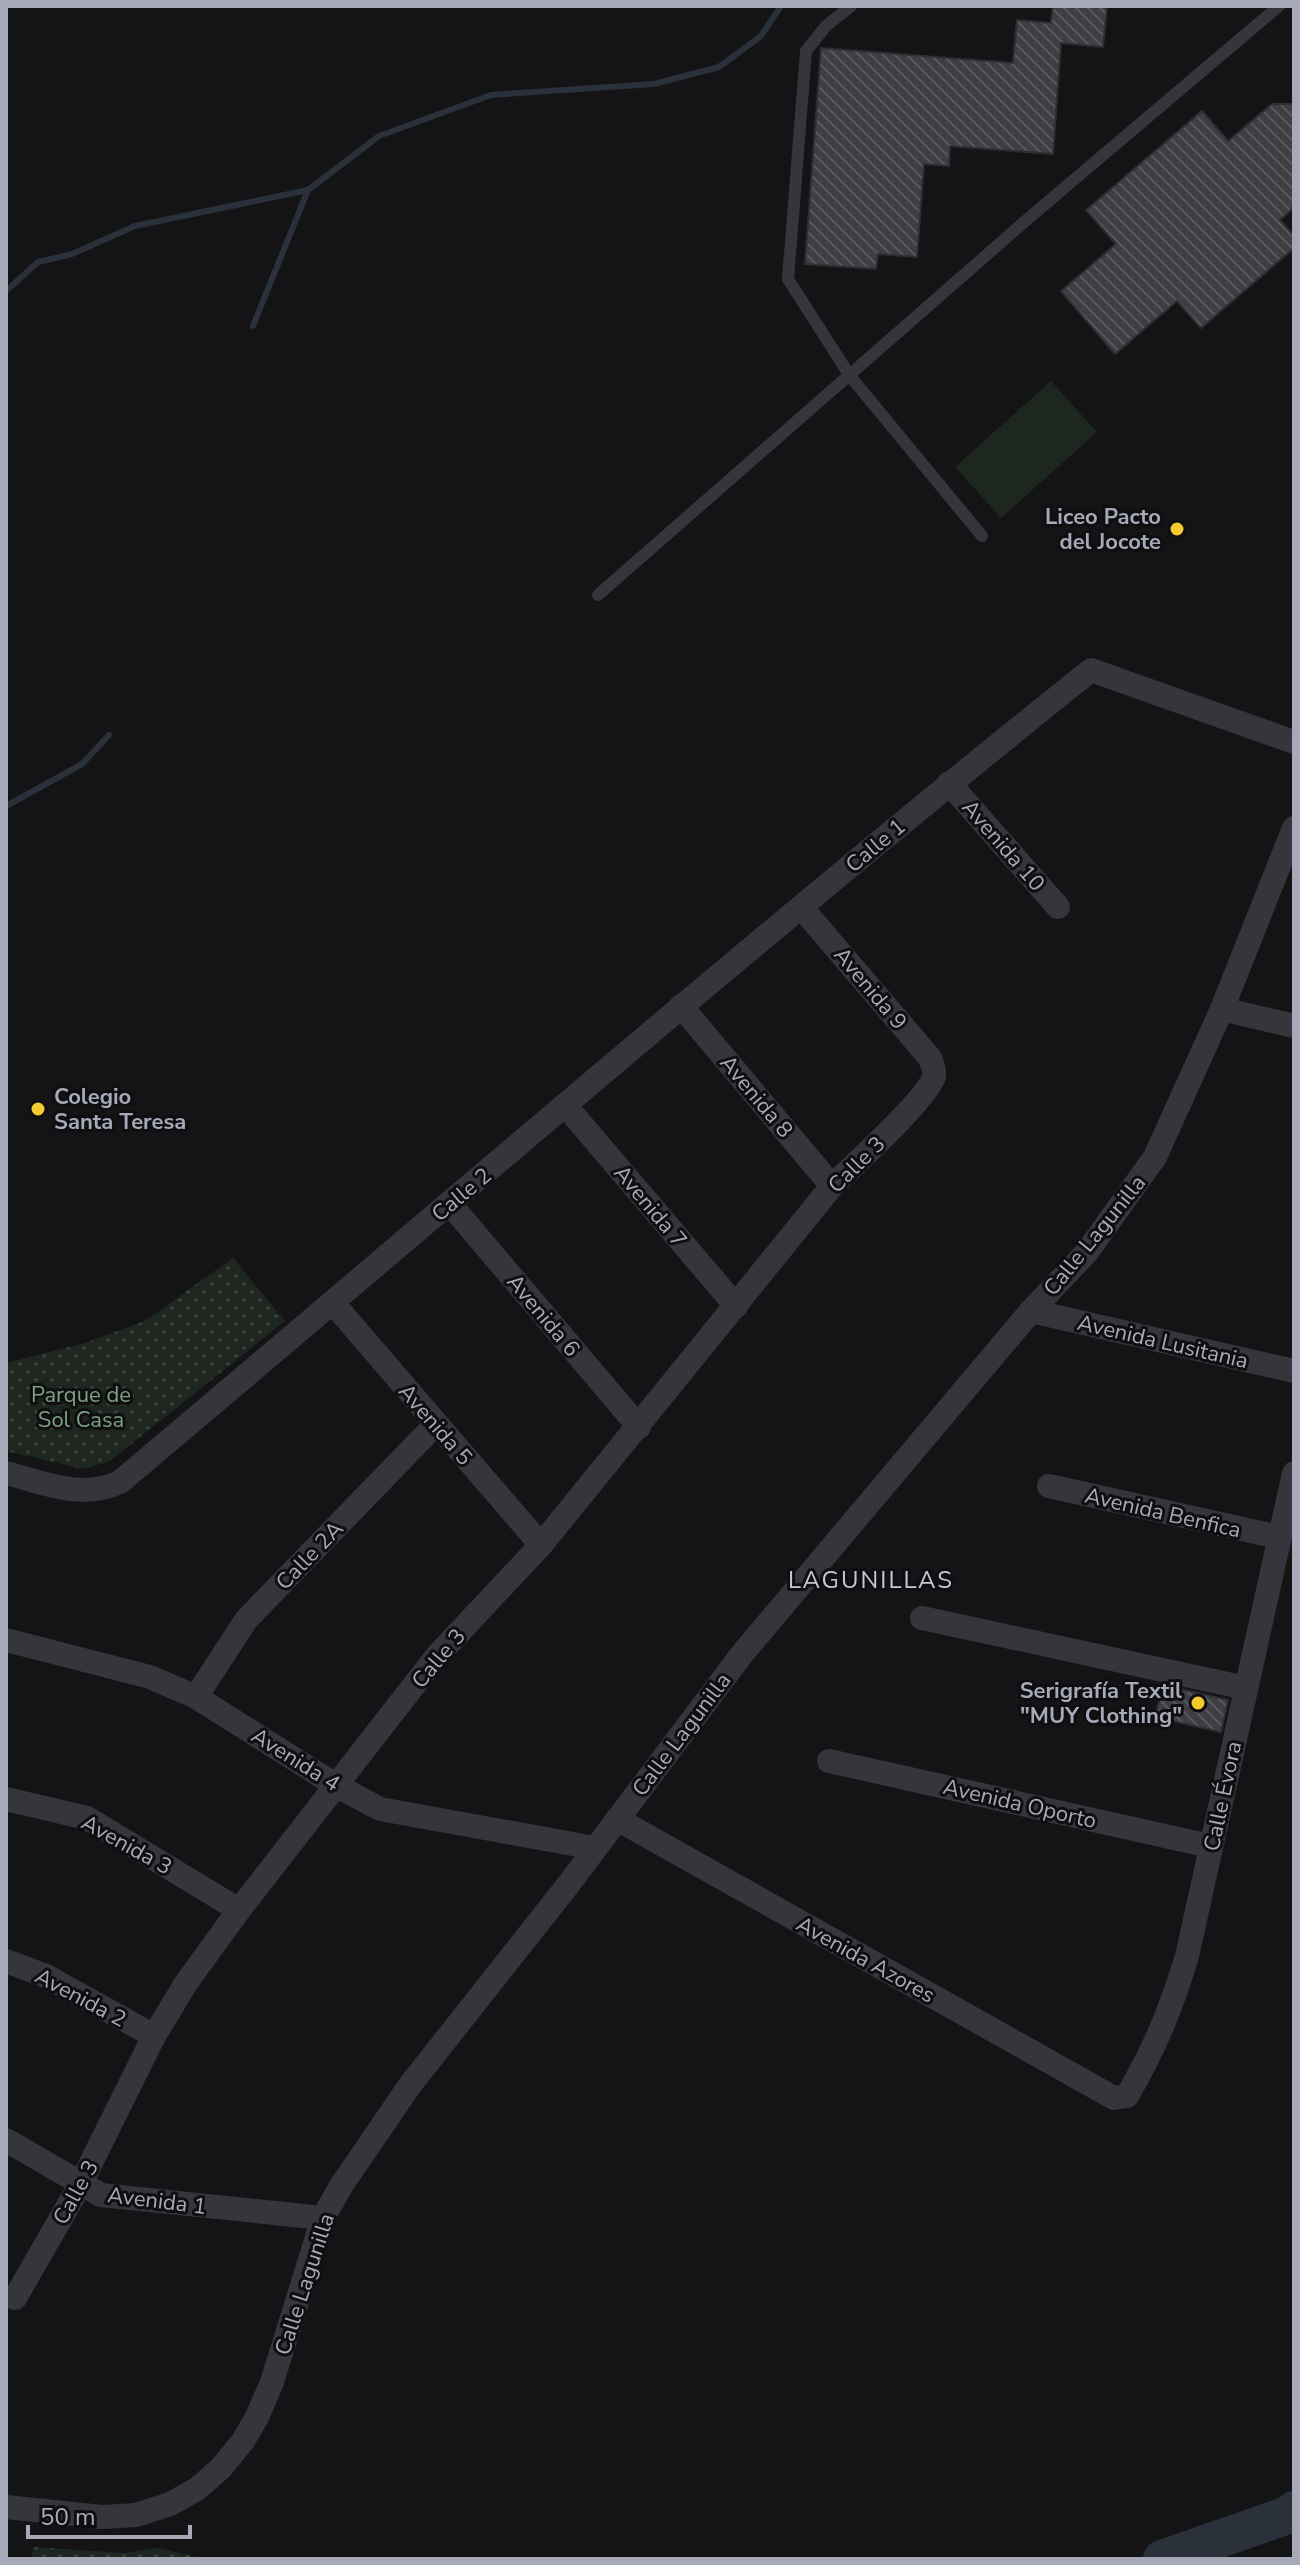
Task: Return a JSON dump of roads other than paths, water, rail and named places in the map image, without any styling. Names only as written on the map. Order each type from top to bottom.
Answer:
[{"type":"street","name":"Calle 1","points":[[801,907],[1091,670],[1294,742]]},
{"type":"street","name":"Avenida 10","points":[[949,783],[1058,907]]},
{"type":"street","name":"Calle Lagunilla","points":[[6,2507],[102,2517],[136,2515],[170,2504],[197,2489],[221,2468],[243,2441],[272,2382],[323,2218],[341,2186],[410,2085],[568,1885],[742,1654],[1031,1311],[1087,1252],[1155,1157],[1222,1009],[1294,828]]},
{"type":"street","name":"Calle 2","points":[[6,1473],[73,1490],[90,1491],[120,1482],[801,907]]},
{"type":"street","name":"Avenida 9","points":[[801,907],[930,1058],[935,1072]]},
{"type":"street","name":"Avenida 8","points":[[681,1006],[832,1186]]},
{"type":"street","points":[[1222,1009],[1294,1026]]},
{"type":"street","name":"Calle 3","points":[[15,2298],[80,2185],[154,2036],[186,1983],[239,1910],[436,1657],[541,1545],[832,1186],[930,1086],[935,1072]]},
{"type":"street","name":"Avenida 7","points":[[565,1105],[736,1306]]},
{"type":"street","name":"Avenida 6","points":[[450,1204],[639,1427]]},
{"type":"street","name":"Avenida 5","points":[[333,1303],[541,1545]]},
{"type":"street","name":"Avenida Lusitania","points":[[1031,1311],[1294,1371]]},
{"type":"street","name":"Calle 2A","points":[[196,1697],[246,1620],[436,1424]]},
{"type":"street","name":"Calle Évora","points":[[1114,2098],[1127,2096],[1152,2052],[1187,1956],[1294,1473]]},
{"type":"street","name":"Avenida Benfica","points":[[1049,1486],[1278,1537]]},
{"type":"street","points":[[922,1618],[1246,1688]]},
{"type":"street","name":"Avenida 4","points":[[6,1640],[150,1677],[196,1697],[337,1786],[380,1809],[595,1848]]},
{"type":"street","name":"Avenida Oporto","points":[[829,1761],[1210,1846]]},
{"type":"street","name":"Avenida 3","points":[[6,1799],[94,1822],[239,1910]]},
{"type":"street","name":"Avenida Azores","points":[[617,1819],[1114,2098]]},
{"type":"street","name":"Avenida 2","points":[[6,1961],[46,1976],[154,2036]]},
{"type":"street","name":"Avenida 1","points":[[6,2140],[101,2195],[323,2218]]},
{"type":"lane","points":[[851,6],[826,26],[806,51],[788,279],[850,376],[982,536]]},
{"type":"lane","points":[[598,595],[1030,217],[1279,6]]},
{"type":"waterway","points":[[253,326],[308,190],[379,136],[491,95],[654,84],[719,67],[761,36],[781,6]]},
{"type":"waterway","points":[[6,291],[38,262],[72,254],[135,226],[308,190]]},
{"type":"waterway","points":[[6,806],[82,764],[109,735]]},
{"type":"waterway","points":[[1162,2559],[1288,2515],[1294,2510]]},
{"type":"place","name":"Liceo Pacto del Jocote","points":[[1177,529]]},
{"type":"place","name":"Colegio Santa Teresa","points":[[38,1109]]},
{"type":"place","name":"Serigrafía Textil \"MUY Clothing\"","points":[[1198,1703]]},
{"type":"district","name":"LAGUNILLAS","points":[[871,1580]]},
{"type":"park label","name":"Parque de Sol Casa","points":[[81,1406]]}]
